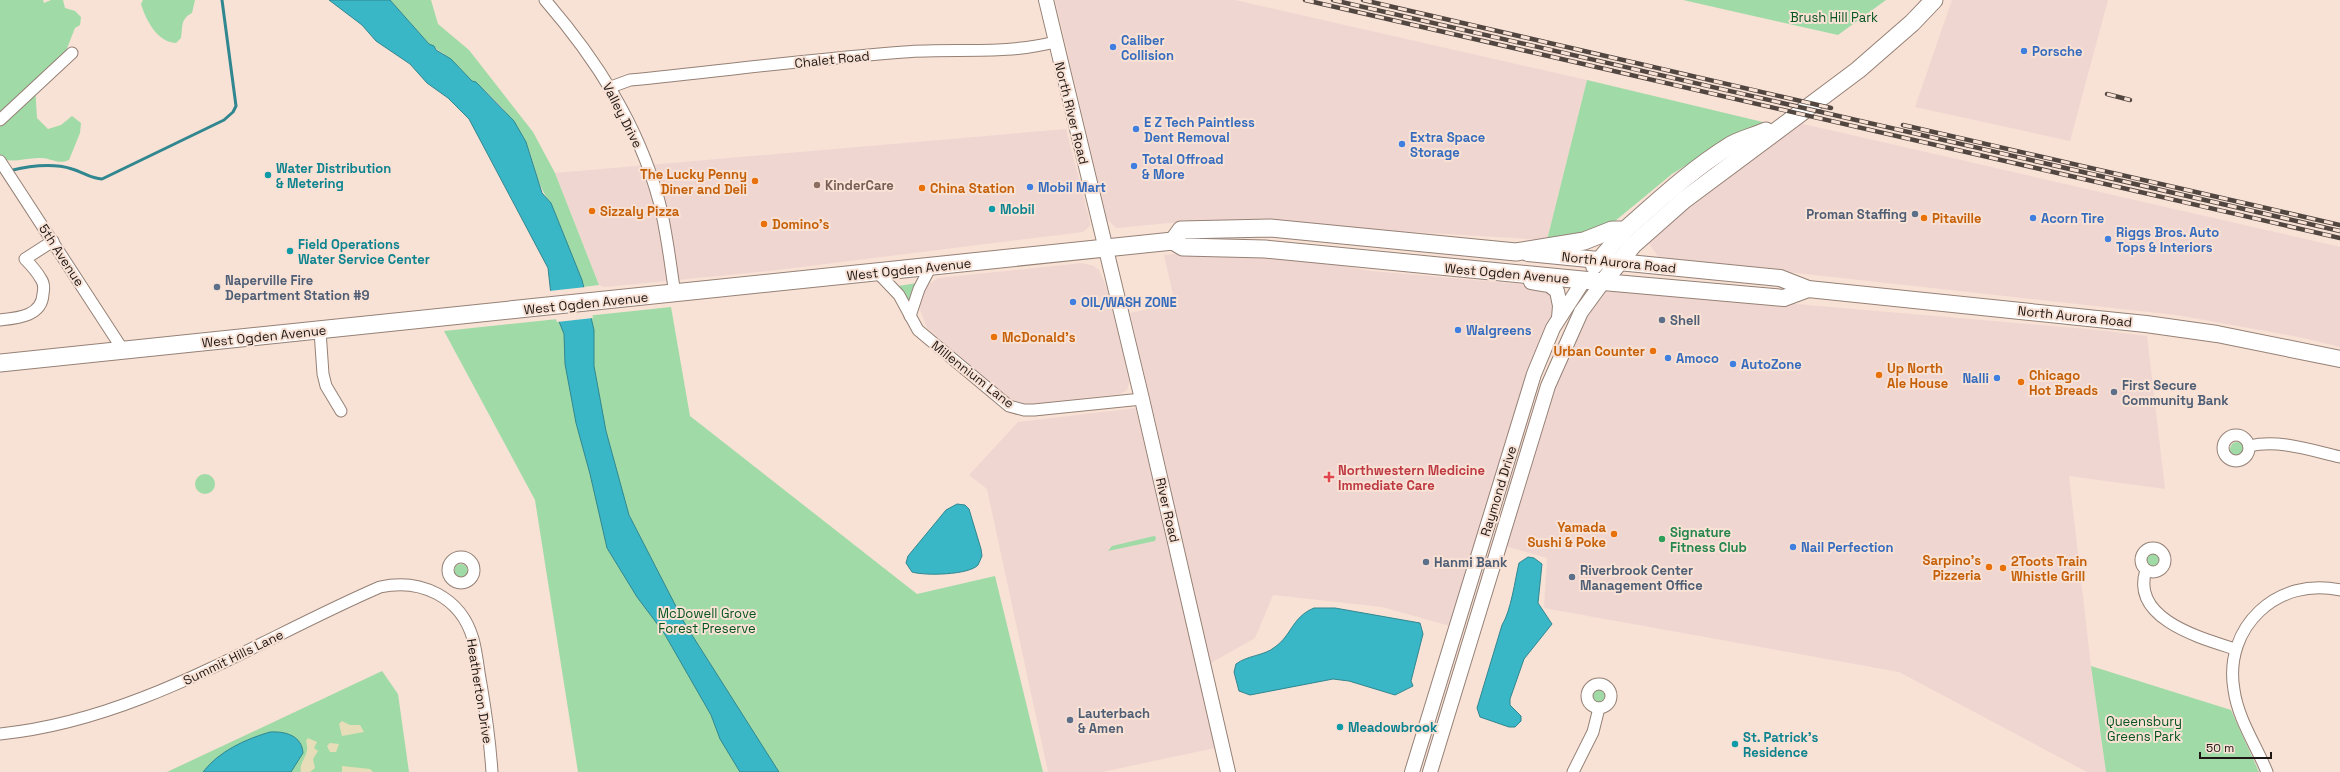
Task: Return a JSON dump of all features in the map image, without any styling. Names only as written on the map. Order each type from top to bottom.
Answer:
[{"type":"main road","points":[[1603,282],[1633,246],[1684,200],[1858,70],[1912,22],[1934,0]]},
{"type":"main road","points":[[1625,230],[1672,188],[1732,145],[1784,124]]},
{"type":"main road","name":"North Aurora Road","points":[[1173,241],[1181,230],[1242,227],[1428,242],[1598,261],[1780,278],[1808,289],[2146,324],[2217,334],[2340,359]]},
{"type":"main road","name":"West Ogden Avenue","points":[[1516,252],[1584,241],[1612,230],[1625,230]]},
{"type":"main road","name":"Raymond Drive","points":[[1584,280],[1598,261],[1625,230]]},
{"type":"main road","name":"West Ogden Avenue","points":[[0,363],[878,273],[931,266],[1173,241],[1183,247],[1265,249],[1603,282]]},
{"type":"main road","name":"North Aurora Road","points":[[1603,282],[1784,298],[1808,289]]},
{"type":"street","name":"Valley Drive","points":[[544,0],[576,37],[611,88],[630,124],[651,174],[666,231],[675,294]]},
{"type":"street","name":"North River Road","points":[[1046,0],[1105,248]]},
{"type":"street","name":"Chalet Road","points":[[611,88],[630,80],[911,51],[1001,51],[1055,42]]},
{"type":"street","points":[[0,120],[72,53]]},
{"type":"street","name":"5th Avenue","points":[[0,161],[123,350]]},
{"type":"street","points":[[0,320],[25,316],[35,311],[41,304],[44,288],[42,280],[26,259],[53,241]]},
{"type":"street","name":"River Road","points":[[1105,248],[1142,400],[1228,772]]},
{"type":"street","points":[[910,316],[919,289],[931,266]]},
{"type":"street","points":[[1505,272],[1519,280],[1549,285],[1557,290],[1560,306],[1559,319]]},
{"type":"street","name":"Millennium Lane","points":[[878,273],[899,295],[918,330],[1010,406],[1016,409],[1034,410],[1142,400]]},
{"type":"street","name":"Raymond Drive","points":[[1412,772],[1528,391],[1541,356],[1559,319],[1584,280]]},
{"type":"street","name":"Raymond Drive","points":[[1430,772],[1548,386],[1581,312],[1603,282]]},
{"type":"street","points":[[320,331],[323,374],[326,386],[340,411]]},
{"type":"street","points":[[2248,446],[2260,444],[2282,444],[2340,457]]},
{"type":"street","points":[[2146,570],[2144,583],[2149,602],[2169,623],[2191,634],[2234,648]]},
{"type":"street","points":[[443,596],[454,581]]},
{"type":"street","name":"Summit Hills Lane","points":[[0,734],[62,724],[99,714],[149,696],[380,587],[399,584],[418,586],[443,596]]},
{"type":"street","points":[[2267,772],[2238,707],[2232,677],[2234,648],[2256,615],[2280,597],[2311,588],[2340,590]]},
{"type":"street","name":"Heatherton Drive","points":[[443,596],[457,608],[467,622],[473,639],[488,728],[492,772]]},
{"type":"street","points":[[1572,772],[1593,732],[1599,708]]},
{"type":"shaded area","points":[[1055,0],[1235,0],[1587,80],[1547,240],[1379,230],[1257,220],[1190,221],[1116,228],[1107,219]]},
{"type":"shaded area","points":[[1952,0],[2108,0],[2070,141],[1915,107]]},
{"type":"shaded area","points":[[1799,123],[2340,247],[2340,347],[2299,337],[2176,315],[1659,258],[1648,242],[1693,200]]},
{"type":"shaded area","points":[[1066,129],[1090,222],[1090,226],[1083,232],[769,271],[605,287],[599,285],[555,173]]},
{"type":"shaded area","points":[[1187,252],[1310,260],[1371,271],[1533,285],[1551,292],[1554,311],[1450,626],[1382,607],[1273,595],[1255,638],[1211,663],[1130,313],[1175,303],[1164,255]]},
{"type":"shaded area","points":[[1082,263],[1094,266],[1099,270],[1107,289],[1130,380],[1127,390],[1120,394],[1030,404],[1013,401],[927,328],[919,307],[919,300],[926,286],[938,278]]},
{"type":"shaded area","points":[[1610,288],[2098,330],[2147,336],[2165,489],[2069,476],[2091,666],[2106,772],[2087,772],[1899,672],[1544,608],[1547,558],[1505,546],[1551,392],[1584,318],[1602,292]]},
{"type":"shaded area","points":[[1136,408],[1215,748],[1102,772],[1048,772],[987,489],[969,475],[1018,422]]},
{"type":"green space","points":[[0,0],[43,0],[44,3],[51,0],[63,0],[65,8],[75,11],[81,17],[80,25],[75,28],[64,56],[57,65],[45,70],[35,85],[37,118],[48,129],[61,125],[72,116],[81,123],[80,133],[69,160],[61,162],[45,158],[4,160],[0,158]]},
{"type":"green space","points":[[143,0],[195,0],[192,13],[188,15],[184,21],[181,38],[176,43],[163,39],[153,29],[143,10],[141,4]]},
{"type":"green space","points":[[390,0],[431,0],[438,24],[469,50],[533,132],[555,173],[599,285],[583,287],[551,203],[542,189],[525,141],[510,117],[476,82],[472,81],[444,54],[429,44]]},
{"type":"green space","name":"Brush Hill Park","points":[[1683,0],[1886,0],[1838,35]]},
{"type":"green space","points":[[1587,80],[1767,123],[1706,153],[1672,174],[1609,226],[1597,231],[1547,240]]},
{"type":"green space","points":[[917,283],[912,309],[898,286]]},
{"type":"green space","name":"McDowell Grove Forest Preserve","points":[[671,307],[690,416],[917,594],[995,576],[1043,772],[578,772],[535,500],[444,331]]},
{"type":"green space","points":[[2234,442],[2240,442],[2244,446],[2244,452],[2240,456],[2234,456],[2230,452],[2230,446]]},
{"type":"green space","points":[[201,474],[209,474],[215,480],[215,488],[209,494],[201,494],[195,488],[195,480]]},
{"type":"green space","points":[[1154,536],[1156,537],[1155,541],[1108,551],[1112,546]]},
{"type":"green space","points":[[2153,554],[2158,556],[2160,561],[2158,566],[2153,568],[2148,566],[2146,561],[2148,556]]},
{"type":"green space","points":[[458,564],[464,564],[468,568],[468,574],[464,578],[458,578],[454,574],[454,568]]},
{"type":"green space","name":"Queensbury Greens Park","points":[[2091,666],[2231,710],[2259,772],[2106,772]]},
{"type":"green space","points":[[382,671],[398,694],[409,772],[167,772]]},
{"type":"green space","points":[[1598,689],[1603,691],[1605,696],[1603,701],[1598,703],[1593,701],[1591,696],[1593,691]]},
{"type":"sand","points":[[342,721],[350,725],[360,725],[364,732],[342,736],[339,724]]},
{"type":"sand","points":[[308,738],[317,742],[314,748],[318,751],[313,759],[315,768],[310,772],[301,772],[301,765],[307,750],[306,741]]},
{"type":"sand","points":[[330,743],[339,744],[336,752],[330,752],[327,746]]},
{"type":"sand","points":[[342,766],[370,769],[373,772],[342,772]]},
{"type":"water","points":[[329,0],[390,0],[429,44],[451,59],[514,121],[526,142],[542,193],[551,203],[582,280],[594,330],[594,366],[606,431],[629,515],[685,624],[779,772],[740,772],[720,739],[711,715],[664,633],[637,597],[607,548],[590,474],[576,423],[565,364],[564,334],[552,304],[548,268],[469,119],[448,98],[427,83],[410,64],[376,41],[362,25]]},
{"type":"water","points":[[957,504],[965,505],[969,509],[981,549],[982,556],[978,565],[966,571],[957,573],[927,574],[912,572],[906,563],[908,556],[946,510]]},
{"type":"water","points":[[1528,557],[1534,558],[1542,564],[1538,603],[1552,624],[1524,659],[1510,699],[1510,705],[1521,716],[1521,721],[1515,727],[1509,727],[1480,717],[1477,708],[1502,625],[1508,612],[1519,563]]},
{"type":"water","points":[[1314,608],[1335,608],[1420,623],[1423,634],[1411,681],[1413,686],[1395,695],[1349,681],[1333,679],[1250,695],[1239,691],[1234,672],[1236,664],[1271,650],[1281,642],[1301,616]]},
{"type":"water","points":[[270,732],[282,732],[292,736],[300,742],[303,753],[291,772],[203,772],[225,752],[242,742]]},
{"type":"pier","points":[[586,287],[593,318],[557,322],[550,304],[549,291]]},
{"type":"waterway","points":[[9,171],[33,167],[57,166],[72,169],[94,178],[102,179],[224,120],[233,112],[236,106],[222,0]]},
{"type":"railway","points":[[1305,0],[2340,238]]},
{"type":"railway","points":[[1333,0],[2340,231]]},
{"type":"railway","points":[[1363,0],[1831,108]]},
{"type":"railway","points":[[2107,94],[2130,100]]},
{"type":"railway","points":[[1903,125],[2340,225]]},
{"type":"place","name":"Caliber Collision","points":[[1113,47]]},
{"type":"place","name":"Porsche","points":[[2024,51]]},
{"type":"place","name":"E Z Tech Paintless Dent Removal","points":[[1136,129]]},
{"type":"place","name":"Extra Space Storage","points":[[1402,144]]},
{"type":"place","name":"Total Offroad & More","points":[[1134,166]]},
{"type":"place","name":"Water Distribution & Metering","points":[[268,175]]},
{"type":"place","name":"The Lucky Penny Diner and Deli","points":[[755,181]]},
{"type":"place","name":"KinderCare","points":[[817,185]]},
{"type":"place","name":"Mobil Mart","points":[[1030,187]]},
{"type":"place","name":"China Station","points":[[922,188]]},
{"type":"place","name":"Mobil","points":[[992,209]]},
{"type":"place","name":"Sizzaly Pizza","points":[[592,211]]},
{"type":"place","name":"Proman Staffing","points":[[1915,214]]},
{"type":"place","name":"Pitaville","points":[[1924,218]]},
{"type":"place","name":"Acorn Tire","points":[[2033,218]]},
{"type":"place","name":"Domino's","points":[[764,224]]},
{"type":"place","name":"Riggs Bros. Auto Tops & Interiors","points":[[2108,239]]},
{"type":"place","name":"Field Operations Water Service Center","points":[[290,251]]},
{"type":"place","name":"Naperville Fire Department Station #9","points":[[217,287]]},
{"type":"place","name":"OIL/WASH ZONE","points":[[1073,302]]},
{"type":"place","name":"Shell","points":[[1662,320]]},
{"type":"place","name":"Walgreens","points":[[1458,330]]},
{"type":"place","name":"McDonald's","points":[[994,337]]},
{"type":"place","name":"Urban Counter","points":[[1653,351]]},
{"type":"place","name":"Amoco","points":[[1668,358]]},
{"type":"place","name":"AutoZone","points":[[1733,364]]},
{"type":"place","name":"Up North Ale House","points":[[1879,375]]},
{"type":"place","name":"Nalli","points":[[1997,378]]},
{"type":"place","name":"Chicago Hot Breads","points":[[2021,382]]},
{"type":"place","name":"First Secure Community Bank","points":[[2114,392]]},
{"type":"place","name":"Northwestern Medicine Immediate Care","points":[[1329,477]]},
{"type":"place","name":"Yamada Sushi & Poke","points":[[1614,534]]},
{"type":"place","name":"Signature Fitness Club","points":[[1662,539]]},
{"type":"place","name":"Nail Perfection","points":[[1793,547]]},
{"type":"place","name":"Hanmi Bank","points":[[1426,562]]},
{"type":"place","name":"Sarpino's Pizzeria","points":[[1989,567]]},
{"type":"place","name":"2Toots Train Whistle Grill","points":[[2003,568]]},
{"type":"place","name":"Riverbrook Center Management Office","points":[[1572,577]]},
{"type":"place","name":"Lauterbach & Amen","points":[[1070,720]]},
{"type":"place","name":"Meadowbrook","points":[[1340,727]]},
{"type":"place","name":"St. Patrick's Residence","points":[[1735,744]]}]
